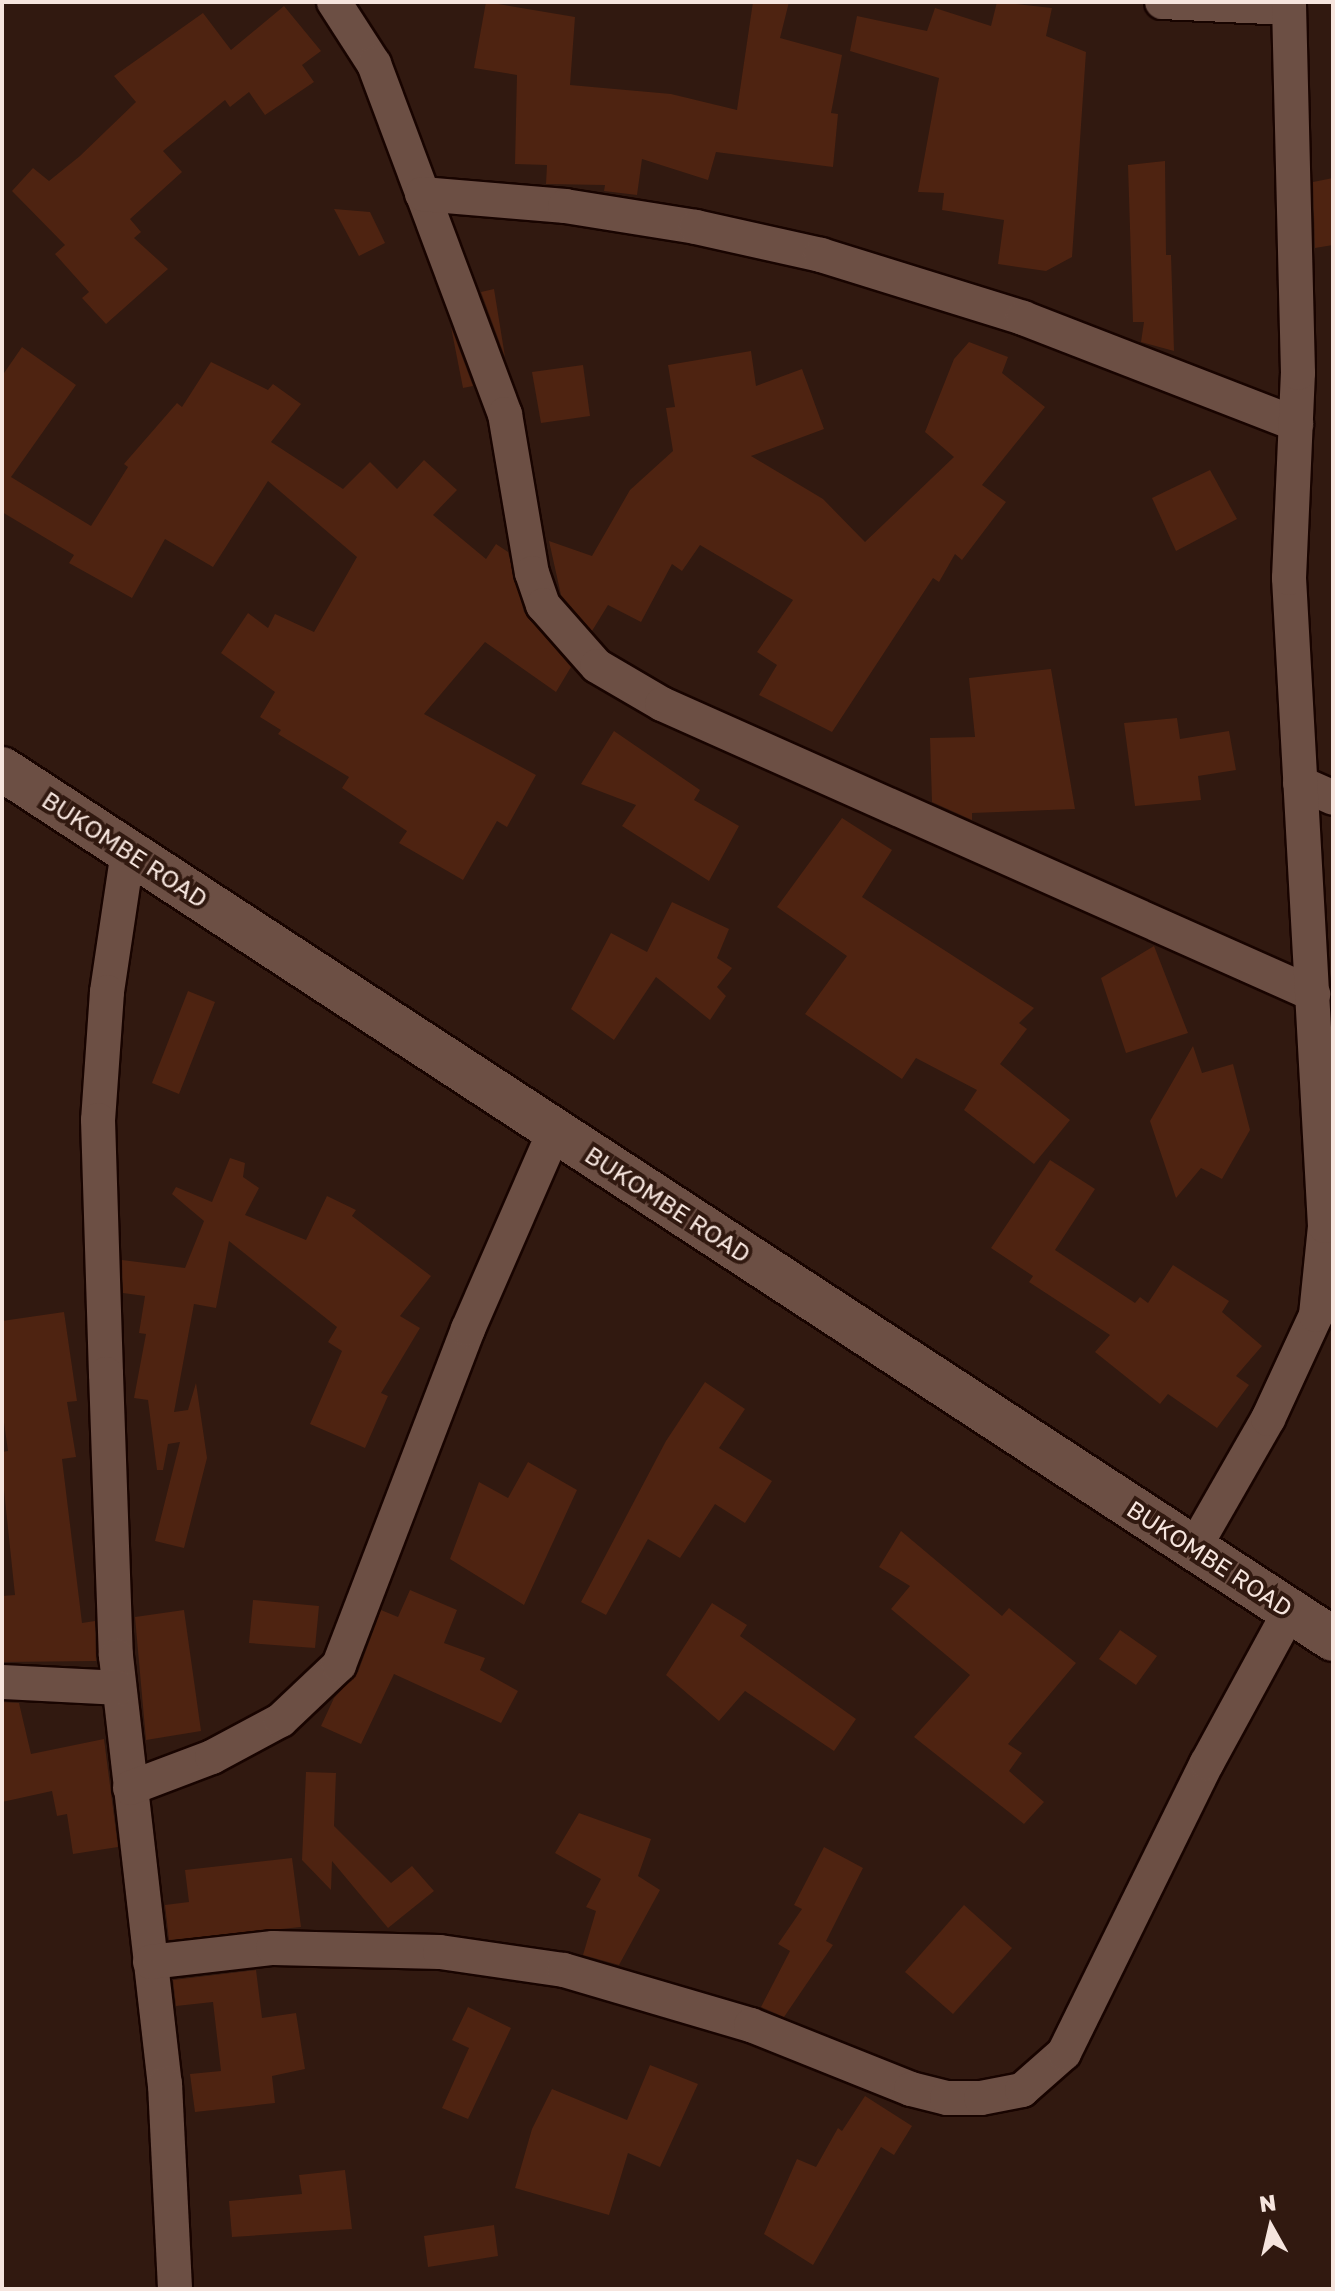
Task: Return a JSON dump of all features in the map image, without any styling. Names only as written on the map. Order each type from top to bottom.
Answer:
[{"type":"main road","name":"BUKOMBE ROAD","points":[[2,769],[1333,1639]]},
{"type":"street","points":[[334,2],[374,64],[505,414],[532,573],[543,605],[597,666],[662,704],[1313,994]]},
{"type":"street","points":[[1162,2],[1289,5],[1296,424],[1289,578],[1325,1226],[1316,1315],[1268,1419],[1194,1548]]},
{"type":"street","points":[[422,194],[565,206],[696,227],[821,255],[1023,318],[1296,424]]},
{"type":"street","points":[[1300,783],[1333,798]]},
{"type":"street","points":[[128,851],[107,992],[98,1120],[119,1688],[165,2084],[175,2289]]},
{"type":"street","points":[[130,1788],[212,1757],[281,1720],[339,1665],[468,1329],[555,1130]]},
{"type":"street","points":[[150,1962],[273,1948],[440,1952],[533,1966],[751,2025],[911,2089],[947,2098],[981,2098],[1022,2090],[1064,2053],[1207,1763],[1290,1611]]},
{"type":"street","points":[[2,1682],[119,1688]]},
{"type":"building","points":[[486,2],[575,17],[570,85],[671,94],[737,110],[753,2],[789,2],[780,38],[842,55],[831,113],[838,114],[833,167],[716,152],[708,180],[642,159],[637,195],[604,191],[605,185],[546,184],[547,165],[515,164],[517,75],[474,68]]},
{"type":"building","points":[[997,2],[1052,8],[1046,36],[1086,52],[1072,257],[1046,271],[998,264],[1004,220],[942,210],[944,193],[918,192],[939,78],[850,51],[857,16],[927,31],[935,8],[991,26]]},
{"type":"building","points":[[284,6],[321,51],[302,65],[314,82],[265,115],[249,92],[230,107],[225,100],[163,151],[182,172],[130,219],[141,232],[134,238],[168,269],[106,324],[82,298],[89,292],[55,254],[65,245],[12,191],[33,168],[49,181],[80,156],[136,102],[114,76],[203,13],[231,50]]},
{"type":"building","points":[[1165,161],[1166,255],[1171,255],[1174,351],[1141,342],[1144,322],[1133,322],[1128,165]]},
{"type":"building","points":[[1333,178],[1333,245],[1315,248],[1313,182]]},
{"type":"building","points":[[334,209],[370,212],[385,243],[359,256]]},
{"type":"building","points":[[494,289],[505,357],[481,292]]},
{"type":"building","points":[[451,327],[473,386],[463,388]]},
{"type":"building","points":[[969,342],[1008,357],[1002,373],[1045,407],[982,485],[1006,502],[962,560],[955,554],[939,582],[933,578],[832,732],[759,695],[777,665],[757,652],[793,600],[700,545],[682,571],[672,564],[641,622],[608,605],[592,631],[561,595],[549,541],[592,556],[630,490],[673,451],[666,408],[675,407],[668,365],[751,351],[756,386],[802,369],[824,429],[751,456],[823,499],[865,542],[954,457],[925,432],[954,359]]},
{"type":"building","points":[[22,347],[76,385],[11,477],[91,526],[128,467],[124,464],[177,403],[182,407],[211,362],[268,390],[273,384],[301,404],[271,442],[343,489],[370,462],[397,489],[424,460],[457,490],[433,515],[486,559],[496,544],[508,552],[524,612],[571,667],[556,692],[485,642],[424,714],[536,775],[507,827],[497,821],[463,880],[399,843],[407,831],[342,788],[349,777],[278,734],[281,730],[260,717],[275,692],[221,653],[248,613],[268,628],[275,614],[314,632],[357,557],[268,481],[213,567],[165,539],[132,598],[69,563],[74,555],[2,512],[2,376]]},
{"type":"building","points":[[583,365],[590,416],[541,423],[532,372]]},
{"type":"building","points":[[1210,470],[1237,519],[1176,551],[1152,498]]},
{"type":"building","points":[[1051,669],[1075,809],[972,813],[972,820],[932,802],[930,738],[975,737],[969,678]]},
{"type":"building","points":[[1177,718],[1180,739],[1229,731],[1236,770],[1198,776],[1201,800],[1135,806],[1124,723]]},
{"type":"building","points":[[614,731],[700,790],[694,800],[739,826],[709,881],[622,826],[636,805],[581,784]]},
{"type":"building","points":[[842,818],[892,850],[862,897],[1034,1008],[1019,1023],[1027,1029],[1000,1064],[1070,1120],[1034,1164],[964,1110],[977,1090],[916,1058],[902,1079],[805,1014],[847,956],[777,907]]},
{"type":"building","points":[[672,902],[729,929],[717,958],[732,968],[717,987],[726,996],[710,1020],[656,977],[614,1040],[571,1009],[611,933],[647,952]]},
{"type":"building","points":[[1154,946],[1188,1033],[1126,1053],[1101,978]]},
{"type":"building","points":[[188,991],[215,1002],[179,1094],[152,1083]]},
{"type":"building","points":[[1193,1046],[1202,1073],[1233,1064],[1250,1130],[1222,1179],[1201,1168],[1176,1198],[1150,1121]]},
{"type":"building","points":[[230,1158],[245,1163],[243,1177],[259,1188],[245,1215],[306,1240],[327,1196],[356,1210],[352,1216],[431,1276],[400,1316],[420,1328],[381,1393],[388,1396],[365,1448],[310,1424],[342,1351],[328,1342],[337,1327],[229,1241],[216,1308],[194,1304],[174,1412],[188,1410],[196,1383],[207,1458],[184,1548],[155,1541],[180,1442],[168,1444],[163,1470],[157,1470],[148,1400],[134,1398],[146,1334],[139,1333],[145,1296],[123,1293],[122,1260],[185,1268],[204,1221],[172,1194],[176,1187],[212,1202]]},
{"type":"building","points":[[1050,1160],[1095,1189],[1055,1250],[1135,1303],[1140,1297],[1148,1303],[1173,1265],[1229,1301],[1222,1312],[1262,1346],[1236,1376],[1249,1385],[1217,1428],[1168,1394],[1160,1404],[1095,1352],[1110,1335],[1029,1282],[1033,1276],[991,1248]]},
{"type":"building","points":[[64,1312],[77,1401],[67,1402],[76,1457],[62,1459],[82,1623],[95,1621],[96,1661],[2,1662],[2,1596],[15,1595],[2,1471],[2,1452],[8,1451],[2,1408],[2,1321]]},
{"type":"building","points":[[705,1382],[745,1409],[719,1448],[772,1481],[745,1523],[715,1504],[680,1558],[648,1539],[606,1615],[581,1602],[666,1441]]},
{"type":"building","points":[[528,1462],[577,1490],[524,1605],[450,1559],[479,1482],[508,1498]]},
{"type":"building","points":[[901,1531],[1002,1616],[1009,1608],[1076,1663],[1008,1744],[1022,1753],[1009,1771],[1044,1802],[1024,1824],[914,1737],[970,1675],[891,1609],[910,1586],[879,1567]]},
{"type":"building","points":[[410,1590],[457,1610],[444,1643],[485,1658],[480,1670],[518,1691],[501,1723],[394,1674],[361,1744],[321,1726],[334,1698],[358,1672],[381,1610],[398,1617]]},
{"type":"building","points":[[253,1600],[319,1606],[315,1648],[249,1643]]},
{"type":"building","points":[[712,1603],[747,1625],[740,1636],[856,1719],[834,1751],[745,1691],[719,1721],[666,1675]]},
{"type":"building","points":[[184,1610],[201,1731],[146,1740],[135,1617]]},
{"type":"building","points":[[1120,1630],[1157,1656],[1136,1685],[1099,1659]]},
{"type":"building","points":[[2,1702],[19,1703],[31,1754],[104,1739],[118,1847],[73,1854],[67,1814],[57,1816],[52,1791],[2,1802]]},
{"type":"building","points":[[306,1772],[336,1773],[334,1826],[391,1883],[412,1866],[434,1891],[388,1928],[332,1861],[331,1890],[302,1860]]},
{"type":"building","points":[[579,1813],[651,1839],[638,1876],[660,1890],[619,1965],[583,1955],[596,1911],[586,1907],[601,1879],[555,1853]]},
{"type":"building","points":[[824,1847],[863,1868],[826,1941],[833,1945],[784,2017],[761,2007],[790,1951],[778,1944],[802,1909],[794,1905]]},
{"type":"building","points":[[292,1858],[301,1927],[169,1940],[165,1905],[189,1902],[185,1870]]},
{"type":"building","points":[[964,1905],[1012,1948],[953,2014],[905,1972]]},
{"type":"building","points":[[256,1970],[262,2018],[296,2013],[305,2069],[272,2076],[275,2103],[195,2112],[190,2074],[221,2071],[213,2002],[176,2006],[173,1980]]},
{"type":"building","points":[[468,2007],[511,2028],[468,2119],[442,2108],[469,2048],[452,2040]]},
{"type":"building","points":[[650,2065],[698,2084],[660,2167],[628,2153],[609,2215],[515,2188],[532,2129],[552,2089],[627,2120]]},
{"type":"building","points":[[865,2096],[912,2126],[894,2155],[881,2147],[813,2265],[764,2234],[797,2159],[816,2167],[838,2128],[842,2131]]},
{"type":"building","points":[[345,2170],[352,2229],[232,2237],[229,2201],[302,2194],[299,2175]]},
{"type":"building","points":[[494,2225],[498,2256],[428,2267],[424,2236]]}]
